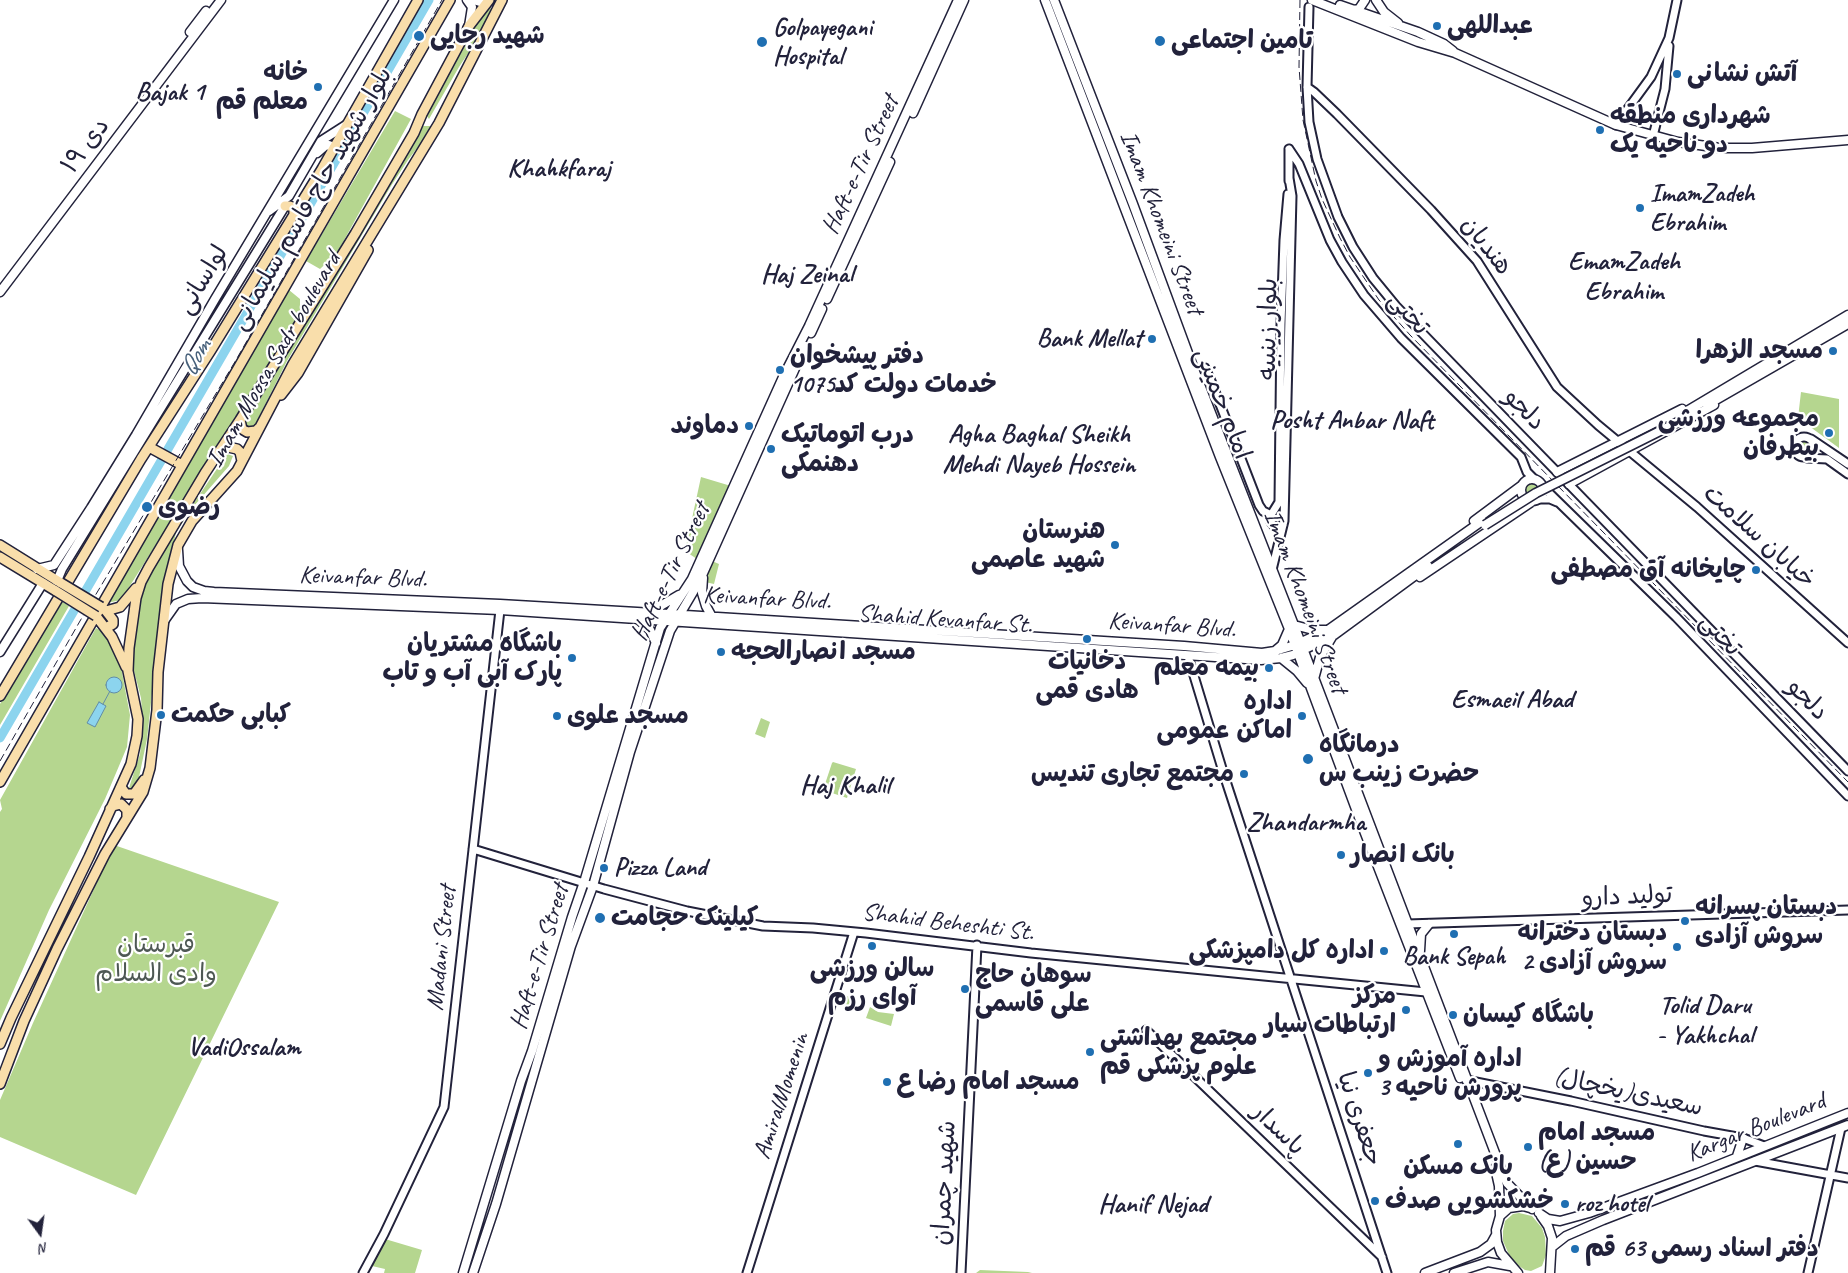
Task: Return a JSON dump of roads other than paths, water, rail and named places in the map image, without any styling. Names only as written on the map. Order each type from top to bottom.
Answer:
[{"type":"main road","name":"۱۹ دی","points":[[0,286],[215,0]]},
{"type":"main road","name":"۱۹ دی","points":[[0,292],[221,0]]},
{"type":"main road","name":"لواسانی","points":[[54,564],[136,436],[215,298],[394,0]]},
{"type":"main road","name":"بلوار شهید حاج قاسم سلیمانی","points":[[0,696],[149,447],[294,215],[418,0]]},
{"type":"main road","name":"بلوار شهید حاج قاسم سلیمانی","points":[[0,782],[450,0]]},
{"type":"main road","points":[[467,0],[472,7],[469,26]]},
{"type":"main road","points":[[474,0],[494,5],[496,11]]},
{"type":"main road","points":[[422,114],[426,122],[430,123],[435,123],[442,117],[502,0]]},
{"type":"main road","name":"Haft-e-Tir Street","points":[[473,1273],[496,1204],[572,946],[593,886],[637,732],[670,631],[695,580],[784,375],[809,326],[958,0]]},
{"type":"main road","name":"Haft-e-Tir Street","points":[[463,1273],[572,917],[584,884],[660,628],[682,592],[704,570],[751,463],[843,267],[964,0]]},
{"type":"main road","name":"امام خمینی","points":[[1045,0],[1220,457],[1292,627]]},
{"type":"main road","name":"Imam Khomeini Street","points":[[1054,0],[1134,204],[1272,570],[1299,648],[1310,687],[1502,1174],[1508,1183],[1536,1211],[1550,1232],[1552,1247]]},
{"type":"main road","points":[[1326,0],[1418,32],[1444,44],[1455,53]]},
{"type":"main road","points":[[1354,10],[1359,9],[1365,0]]},
{"type":"main road","points":[[1376,0],[1384,12],[1403,27]]},
{"type":"main road","name":"Imam Moosa Sadr boulevard","points":[[0,1044],[131,764],[137,736],[137,710],[128,672],[132,620],[141,582],[200,481],[304,318],[404,152],[469,26],[487,2]]},
{"type":"main road","points":[[1311,3],[1418,42],[1455,53],[1616,125],[1653,136],[1683,143],[1720,148],[1752,148],[1848,140]]},
{"type":"main road","points":[[1418,32],[1422,37],[1422,41],[1418,42]]},
{"type":"main road","name":"Imam Moosa Sadr boulevard","points":[[0,1084],[24,1021],[57,949],[105,854],[144,792],[150,768],[157,710],[158,672],[168,584],[178,546],[192,521],[229,481],[242,461],[268,410],[298,373],[381,226],[396,192],[442,117]]},
{"type":"main road","points":[[265,214],[289,196],[321,141],[346,125]]},
{"type":"main road","points":[[312,158],[329,144],[334,148]]},
{"type":"main road","points":[[285,206],[289,205],[294,208],[294,215]]},
{"type":"main road","name":"لواسانی","points":[[58,585],[62,569],[285,206]]},
{"type":"main road","points":[[215,298],[226,304]]},
{"type":"main road","points":[[1299,648],[1331,632],[1483,523],[1679,419],[1848,314]]},
{"type":"main road","points":[[1557,472],[1675,414],[1708,394],[1724,392],[1848,324]]},
{"type":"main road","points":[[1569,484],[1713,406],[1724,392]]},
{"type":"main road","points":[[240,420],[240,425],[246,432],[251,433],[259,428]]},
{"type":"main road","points":[[1631,436],[1628,442],[1634,449]]},
{"type":"main road","points":[[149,447],[182,465]]},
{"type":"main road","points":[[220,452],[228,447],[233,447],[240,452],[242,461]]},
{"type":"main road","points":[[1534,479],[1542,486],[1542,493],[1535,500],[1423,576],[1400,583],[1407,569],[1509,497],[1528,480],[1534,479]]},
{"type":"main road","points":[[1521,486],[1522,496],[1526,500],[1535,500]]},
{"type":"main road","points":[[1509,497],[1512,496],[1519,500],[1518,510]]},
{"type":"main road","points":[[0,545],[58,585],[101,611],[106,628],[128,672]]},
{"type":"main road","name":"Keivanfar Blvd.","points":[[178,546],[179,566],[182,574],[193,587],[204,592],[351,601]]},
{"type":"main road","points":[[0,557],[43,583],[58,585]]},
{"type":"main road","points":[[37,569],[54,564]]},
{"type":"main road","points":[[704,570],[702,592],[712,617]]},
{"type":"main road","points":[[101,611],[120,607],[141,582]]},
{"type":"main road","points":[[0,652],[43,583]]},
{"type":"main road","points":[[644,612],[657,608],[682,592]]},
{"type":"main road","name":"Keivanfar Blvd.","points":[[164,620],[176,604],[188,599],[351,601],[644,612],[669,614],[677,618],[712,617],[1184,646],[1262,653],[1299,648]]},
{"type":"main road","name":"Shahid Kevanfar St.","points":[[500,607],[664,621],[677,618],[1261,660],[1281,658],[1299,648]]},
{"type":"main road","points":[[638,619],[650,630],[656,643]]},
{"type":"main road","points":[[1275,651],[1282,645],[1292,627],[1331,632]]},
{"type":"main road","points":[[1314,678],[1320,657],[1331,632]]},
{"type":"main road","points":[[1184,646],[1188,656]]},
{"type":"main road","name":"Imam Khomeini Street","points":[[1299,648],[1314,678],[1408,924],[1429,990],[1498,1176],[1500,1216],[1496,1235]]},
{"type":"main road","points":[[1281,658],[1297,671],[1310,687]]},
{"type":"main road","points":[[121,787],[126,794],[134,794],[150,768]]},
{"type":"main road","points":[[110,809],[117,804],[121,804],[127,810],[127,818]]},
{"type":"main road","points":[[1420,958],[1422,934],[1429,924]]},
{"type":"main road","name":"Kargar Boulevard","points":[[1536,1211],[1548,1219],[1560,1221],[1589,1213],[1848,1113]]},
{"type":"main road","name":"Kargar Boulevard","points":[[1552,1247],[1566,1236],[1594,1224],[1845,1127]]},
{"type":"main road","points":[[1738,1156],[1743,1138]]},
{"type":"main road","points":[[1499,1186],[1508,1183]]},
{"type":"main road","points":[[1500,1216],[1513,1206],[1523,1206],[1536,1211]]},
{"type":"main road","points":[[1589,1213],[1582,1218],[1582,1221],[1586,1224],[1594,1224]]},
{"type":"main road","points":[[1425,1273],[1482,1251],[1491,1244],[1496,1235]]},
{"type":"main road","points":[[1496,1235],[1501,1253],[1518,1273]]},
{"type":"main road","points":[[1550,1273],[1552,1247]]},
{"type":"main road","points":[[1482,1251],[1489,1254],[1488,1262]]},
{"type":"main road","points":[[1454,1273],[1488,1262],[1511,1266]]},
{"type":"street","points":[[1653,136],[1665,89],[1670,38],[1677,0]]},
{"type":"street","name":"دلجو","points":[[1311,3],[1307,87],[1310,122],[1317,159],[1338,217],[1373,278],[1396,306],[1848,771]]},
{"type":"street","points":[[1616,125],[1652,77],[1670,38]]},
{"type":"street","name":"هندیان","points":[[1307,87],[1337,114],[1431,210],[1477,261],[1558,387],[1574,404],[1620,442]]},
{"type":"street","name":"بلوار زینبیه","points":[[1271,515],[1278,502],[1281,324],[1290,149]]},
{"type":"street","name":"تختی","points":[[1290,149],[1299,164],[1330,240],[1364,296],[1408,344],[1521,458],[1527,472],[1534,479]]},
{"type":"street","name":"بلوار زینبیه","points":[[1272,570],[1284,526],[1292,196],[1289,178]]},
{"type":"street","points":[[1205,368],[1259,505],[1263,511],[1271,515],[1271,522],[1274,526],[1279,528],[1284,526]]},
{"type":"street","points":[[1198,377],[1211,381]]},
{"type":"street","points":[[1848,464],[1829,456],[1804,458],[1796,454],[1793,449],[1794,443],[1800,437],[1811,439],[1829,456],[1848,474]]},
{"type":"street","points":[[1804,458],[1811,455],[1814,449],[1811,439]]},
{"type":"street","name":"خیابان سلامت","points":[[1620,442],[1634,449],[1848,643]]},
{"type":"street","name":"تختی","points":[[1542,486],[1676,617],[1848,796]]},
{"type":"street","points":[[1535,500],[1550,500],[1561,503]]},
{"type":"street","points":[[54,564],[55,570],[62,569]]},
{"type":"street","name":"Madani Street","points":[[363,1273],[384,1234],[444,1107],[500,607]]},
{"type":"street","name":"جعفری نیا","points":[[1188,656],[1224,775],[1388,1273]]},
{"type":"street","name":"Shahid Beheshti St.","points":[[473,849],[584,884],[687,911],[763,926],[813,928],[978,945],[1031,953],[1291,979],[1429,990]]},
{"type":"street","name":"تولید دارو","points":[[1408,924],[1848,910]]},
{"type":"street","name":"AmiralMomenin","points":[[747,1273],[854,932]]},
{"type":"street","name":"شهید چمران","points":[[961,1273],[978,945]]},
{"type":"street","name":"پاسدار","points":[[1146,1030],[1382,1258]]},
{"type":"street","name":"سعیدی(یخچال)","points":[[1466,1080],[1743,1138],[1764,1146]]},
{"type":"street","points":[[1472,1096],[1483,1083]]},
{"type":"street","points":[[1808,1273],[1831,1174],[1845,1127]]},
{"type":"street","points":[[1754,1161],[1848,1178]]},
{"type":"water","points":[[114,677],[122,685],[114,693],[106,685]]},
{"type":"water","points":[[99,702],[106,706],[95,727],[87,723]]},
{"type":"waterway","name":"Qom","points":[[0,738],[429,0]]},
{"type":"waterway","points":[[103,704],[110,691]]},
{"type":"railway","points":[[0,761],[80,621],[236,360],[442,0]]},
{"type":"railway","points":[[1300,0],[1299,67],[1303,120],[1316,181],[1322,199],[1350,257],[1379,300],[1410,335],[1848,782]]},
{"type":"place","name":"عبداللهی","points":[[1437,26]]},
{"type":"place","name":"شهید رجایی","points":[[419,36]]},
{"type":"place","name":"تامین اجتماعی","points":[[1160,41]]},
{"type":"place","name":"Golpayegani Hospital","points":[[762,42]]},
{"type":"place","name":"آتش نشانی","points":[[1677,74]]},
{"type":"place","name":"خانه معلم قم","points":[[318,87]]},
{"type":"place","name":"شهرداری منطقه دو ناحیه یک","points":[[1600,130]]},
{"type":"place","name":"ImamZadeh Ebrahim","points":[[1640,208]]},
{"type":"place","name":"Bank Mellat","points":[[1152,339]]},
{"type":"place","name":"مسجد الزهرا","points":[[1833,351]]},
{"type":"place","name":"دفتر پیشخوان خدمات دولت کد1075","points":[[780,370]]},
{"type":"place","name":"دماوند","points":[[749,426]]},
{"type":"place","name":"مجموعه ورزشی بیطرفان","points":[[1829,433]]},
{"type":"place","name":"درب اتوماتیک دهنمکی","points":[[771,449]]},
{"type":"place","name":"رضوی","points":[[147,507]]},
{"type":"place","name":"هنرستان شهید عاصمی","points":[[1115,545]]},
{"type":"place","name":"چایخانه آق مصطفی","points":[[1756,570]]},
{"type":"place","name":"دخانیات هادی قمی","points":[[1087,639]]},
{"type":"place","name":"مسجد انصارالحجه","points":[[721,652]]},
{"type":"place","name":"باشگاه مشتریان پارک آبی آب و تاب","points":[[572,658]]},
{"type":"place","name":"بیمه معلم","points":[[1269,668]]},
{"type":"place","name":"کبابی حکمت","points":[[161,715]]},
{"type":"place","name":"مسجد علوی","points":[[557,716]]},
{"type":"place","name":"اداره اماکن عمومی","points":[[1302,716]]},
{"type":"place","name":"درمانگاه حضرت زینب س","points":[[1308,759]]},
{"type":"place","name":"مجتمع تجاری تندیس","points":[[1244,774]]},
{"type":"place","name":"بانک انصار","points":[[1341,855]]},
{"type":"place","name":"Pizza Land","points":[[604,868]]},
{"type":"place","name":"کیلینک حجامت","points":[[600,918]]},
{"type":"place","name":"دبستان پسرانه سروش آزادی","points":[[1685,921]]},
{"type":"place","name":"Bank Sepah","points":[[1454,934]]},
{"type":"place","name":"سالن ورزشی آوای رزم","points":[[872,946]]},
{"type":"place","name":"دبستان دخترانه سروش آزادی 2","points":[[1677,947]]},
{"type":"place","name":"اداره کل دامپزشکی","points":[[1384,951]]},
{"type":"place","name":"سوهان حاج علی قاسمی","points":[[965,989]]},
{"type":"place","name":"مرکز ارتباطات سیار","points":[[1406,1010]]},
{"type":"place","name":"باشگاه کیسان","points":[[1453,1015]]},
{"type":"place","name":"مجتمع بهداشتی علوم پزشکی قم","points":[[1090,1052]]},
{"type":"place","name":"اداره آموزش و پرورش ناحیه 3","points":[[1368,1073]]},
{"type":"place","name":"مسجد امام رضا ع","points":[[887,1082]]},
{"type":"place","name":"بانک مسکن","points":[[1458,1144]]},
{"type":"place","name":"مسجد امام حسین (ع)","points":[[1528,1147]]},
{"type":"place","name":"خشکشویی صدف","points":[[1375,1201]]},
{"type":"place","name":"roz hotel","points":[[1565,1204]]},
{"type":"place","name":"دفتر اسناد رسمی 63 قم","points":[[1575,1249]]},
{"type":"district","name":"Bajak 1","points":[[170,93]]},
{"type":"district","name":"Khahkfaraj","points":[[559,169]]},
{"type":"district","name":"Haj Zeinal","points":[[807,275]]},
{"type":"district","name":"EmamZadeh Ebrahim","points":[[1624,277]]},
{"type":"district","name":"Posht Anbar Naft","points":[[1352,421]]},
{"type":"district","name":"Agha Baghal Sheikh Mehdi Nayeb Hossein","points":[[1039,450]]},
{"type":"district","name":"Esmaeil Abad","points":[[1512,700]]},
{"type":"district","name":"Haj Khalil","points":[[845,786]]},
{"type":"district","name":"Zhandarmha","points":[[1306,823]]},
{"type":"district","name":"Tolid Daru - Yakhchal","points":[[1705,1021]]},
{"type":"district","name":"VadiOssalam","points":[[244,1048]]},
{"type":"district","name":"Hanif Nejad","points":[[1153,1205]]},
{"type":"park label","name":"قبرستان وادی السلام","points":[[156,960]]}]
